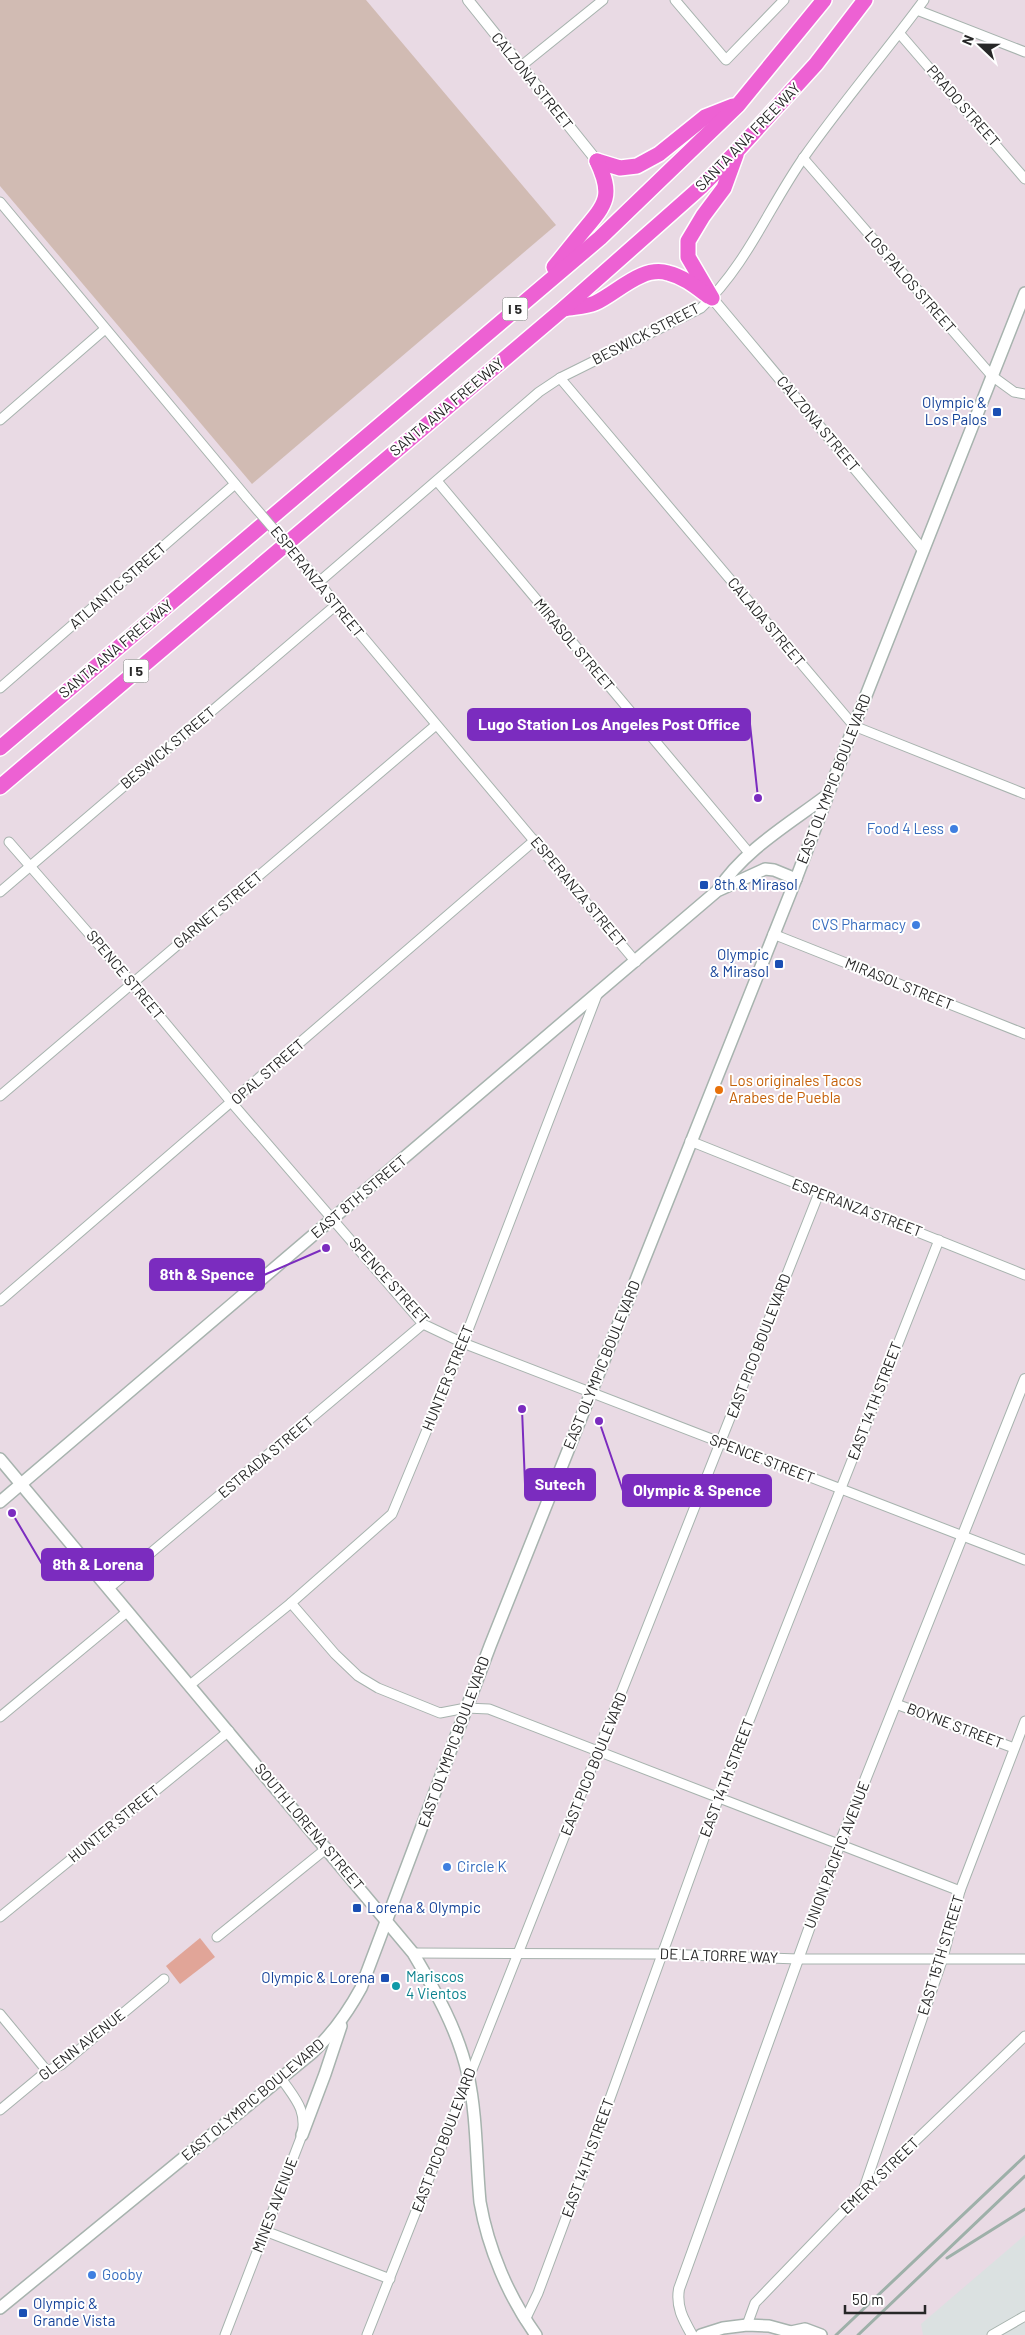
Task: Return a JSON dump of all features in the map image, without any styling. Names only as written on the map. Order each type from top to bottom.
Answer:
[{"type":"highway","name":"SANTA ANA FREEWAY","points":[[0,748],[613,226],[738,105],[824,0]]},
{"type":"highway","name":"SANTA ANA FREEWAY","points":[[0,786],[562,310],[701,187],[737,151],[816,64],[865,0]]},
{"type":"highway","points":[[597,161],[620,168],[637,166],[659,154],[705,117],[738,105]]},
{"type":"highway","points":[[712,298],[688,257],[688,241],[706,211],[724,188],[737,151]]},
{"type":"highway","points":[[534,293],[596,216],[605,202],[606,184],[597,161]]},
{"type":"highway","points":[[562,310],[594,303],[637,278],[654,272],[667,272],[682,277],[712,298]]},
{"type":"main road","name":"EAST OLYMPIC BOULEVARD","points":[[0,2308],[328,2038],[343,2018],[361,1988],[440,1782],[466,1708],[690,1141],[796,879],[827,795],[1025,293]]},
{"type":"main road","name":"EAST 8TH STREET","points":[[0,1502],[636,962],[717,891],[728,874],[750,854],[827,795]]},
{"type":"main road","name":"EAST 8TH STREET","points":[[717,891],[765,869],[774,870],[796,879]]},
{"type":"main road","name":"SOUTH LORENA STREET","points":[[0,1459],[413,1953],[443,2003],[456,2035],[468,2076],[483,2222],[499,2266],[525,2320],[536,2335]]},
{"type":"main road","points":[[302,2135],[325,2074],[343,2018]]},
{"type":"main road","points":[[701,2335],[723,2328],[747,2325],[769,2326],[792,2333],[805,2329],[821,2335]]},
{"type":"street","name":"CALZONA STREET","points":[[468,0],[597,161]]},
{"type":"street","points":[[520,67],[603,0]]},
{"type":"street","points":[[675,0],[726,60],[784,0]]},
{"type":"street","name":"BESWICK STREET","points":[[319,582],[539,392],[560,378],[701,308],[712,298],[732,274],[803,158],[872,66],[900,34],[924,0]]},
{"type":"street","points":[[917,10],[1025,52]]},
{"type":"street","name":"PRADO STREET","points":[[900,34],[1025,179]]},
{"type":"street","name":"LOS PALOS STREET","points":[[803,158],[992,376],[1014,392],[1025,394]]},
{"type":"street","name":"ESPERANZA STREET","points":[[0,202],[636,962]]},
{"type":"street","name":"CALZONA STREET","points":[[712,298],[923,550]]},
{"type":"street","points":[[0,420],[106,330]]},
{"type":"street","name":"CALADA STREET","points":[[560,378],[854,726],[1025,794]]},
{"type":"street","name":"MIRASOL STREET","points":[[436,481],[750,854]]},
{"type":"street","name":"ATLANTIC STREET","points":[[0,688],[235,484]]},
{"type":"street","name":"BESWICK STREET","points":[[0,892],[336,605]]},
{"type":"street","name":"GARNET STREET","points":[[0,1096],[436,725]]},
{"type":"street","name":"OPAL STREET","points":[[0,1301],[535,840]]},
{"type":"street","name":"SPENCE STREET","points":[[9,842],[31,865],[232,1103],[423,1324],[463,1344],[1025,1560]]},
{"type":"street","name":"MIRASOL STREET","points":[[773,934],[1025,1034]]},
{"type":"street","name":"HUNTER STREET","points":[[190,1685],[291,1603],[392,1514],[463,1344],[597,995]]},
{"type":"street","name":"ESPERANZA STREET","points":[[690,1141],[1025,1275]]},
{"type":"street","name":"EAST PICO BOULEVARD","points":[[367,2335],[468,2076],[820,1193]]},
{"type":"street","name":"EAST 14TH STREET","points":[[525,2320],[542,2284],[719,1797],[939,1240]]},
{"type":"street","name":"ESTRADA STREET","points":[[109,1588],[423,1324]]},
{"type":"street","name":"UNION PACIFIC AVENUE","points":[[692,2335],[680,2314],[677,2301],[679,2289],[840,1843],[1025,1379]]},
{"type":"street","points":[[291,1603],[335,1654],[358,1676],[393,1695],[440,1713],[466,1708],[486,1709],[840,1843],[960,1891]]},
{"type":"street","points":[[0,1717],[128,1611]]},
{"type":"street","name":"BOYNE STREET","points":[[896,1704],[1014,1748]]},
{"type":"street","name":"EAST 15TH STREET","points":[[863,2191],[943,1958],[960,1891],[1025,1721]]},
{"type":"street","name":"HUNTER STREET","points":[[0,1917],[229,1731]]},
{"type":"street","points":[[217,1937],[327,1848]]},
{"type":"street","name":"DE LA TORRE WAY","points":[[413,1953],[662,1954],[798,1959],[1025,1959]]},
{"type":"street","name":"GLENN AVENUE","points":[[0,2110],[47,2071],[61,2064],[164,1979]]},
{"type":"street","points":[[0,2014],[47,2071]]},
{"type":"street","name":"EMERY STREET","points":[[747,2325],[755,2303],[863,2191],[1025,2036]]},
{"type":"street","name":"MINES AVENUE","points":[[225,2335],[302,2135],[304,2125],[302,2109],[281,2078]]},
{"type":"street","points":[[265,2231],[390,2279]]},
{"type":"street","points":[[992,2335],[1025,2316]]},
{"type":"shaded area","points":[[0,0],[366,0],[556,225],[252,484],[0,186]]},
{"type":"shaded area","points":[[200,1938],[215,1957],[180,1984],[166,1966]]},
{"type":"shaded area","points":[[1025,2235],[1025,2335],[923,2335],[921,2324]]},
{"type":"railway","points":[[836,2335],[1025,2156]]},
{"type":"railway","points":[[858,2335],[1025,2176]]},
{"type":"railway","points":[[947,2258],[1025,2209]]},
{"type":"place","name":"Olympic & Los Palos","points":[[997,412]]},
{"type":"place","name":"Lugo Station Los Angeles Post Office","points":[[758,798]]},
{"type":"place","name":"Food 4 Less","points":[[954,829]]},
{"type":"place","name":"8th & Mirasol","points":[[704,885]]},
{"type":"place","name":"CVS Pharmacy","points":[[916,925]]},
{"type":"place","name":"Olympic & Mirasol","points":[[779,964]]},
{"type":"place","name":"Los originales Tacos Arabes de Puebla","points":[[719,1090]]},
{"type":"place","name":"8th & Spence","points":[[326,1248]]},
{"type":"place","name":"Sutech","points":[[522,1409]]},
{"type":"place","name":"Olympic & Spence","points":[[599,1421]]},
{"type":"place","name":"8th & Lorena","points":[[12,1513]]},
{"type":"place","name":"Circle K","points":[[447,1867]]},
{"type":"place","name":"Lorena & Olympic","points":[[357,1908]]},
{"type":"place","name":"Olympic & Lorena","points":[[385,1978]]},
{"type":"place","name":"Mariscos 4 Vientos","points":[[396,1986]]},
{"type":"place","name":"Gooby","points":[[92,2275]]},
{"type":"place","name":"Olympic & Grande Vista","points":[[23,2313]]}]
